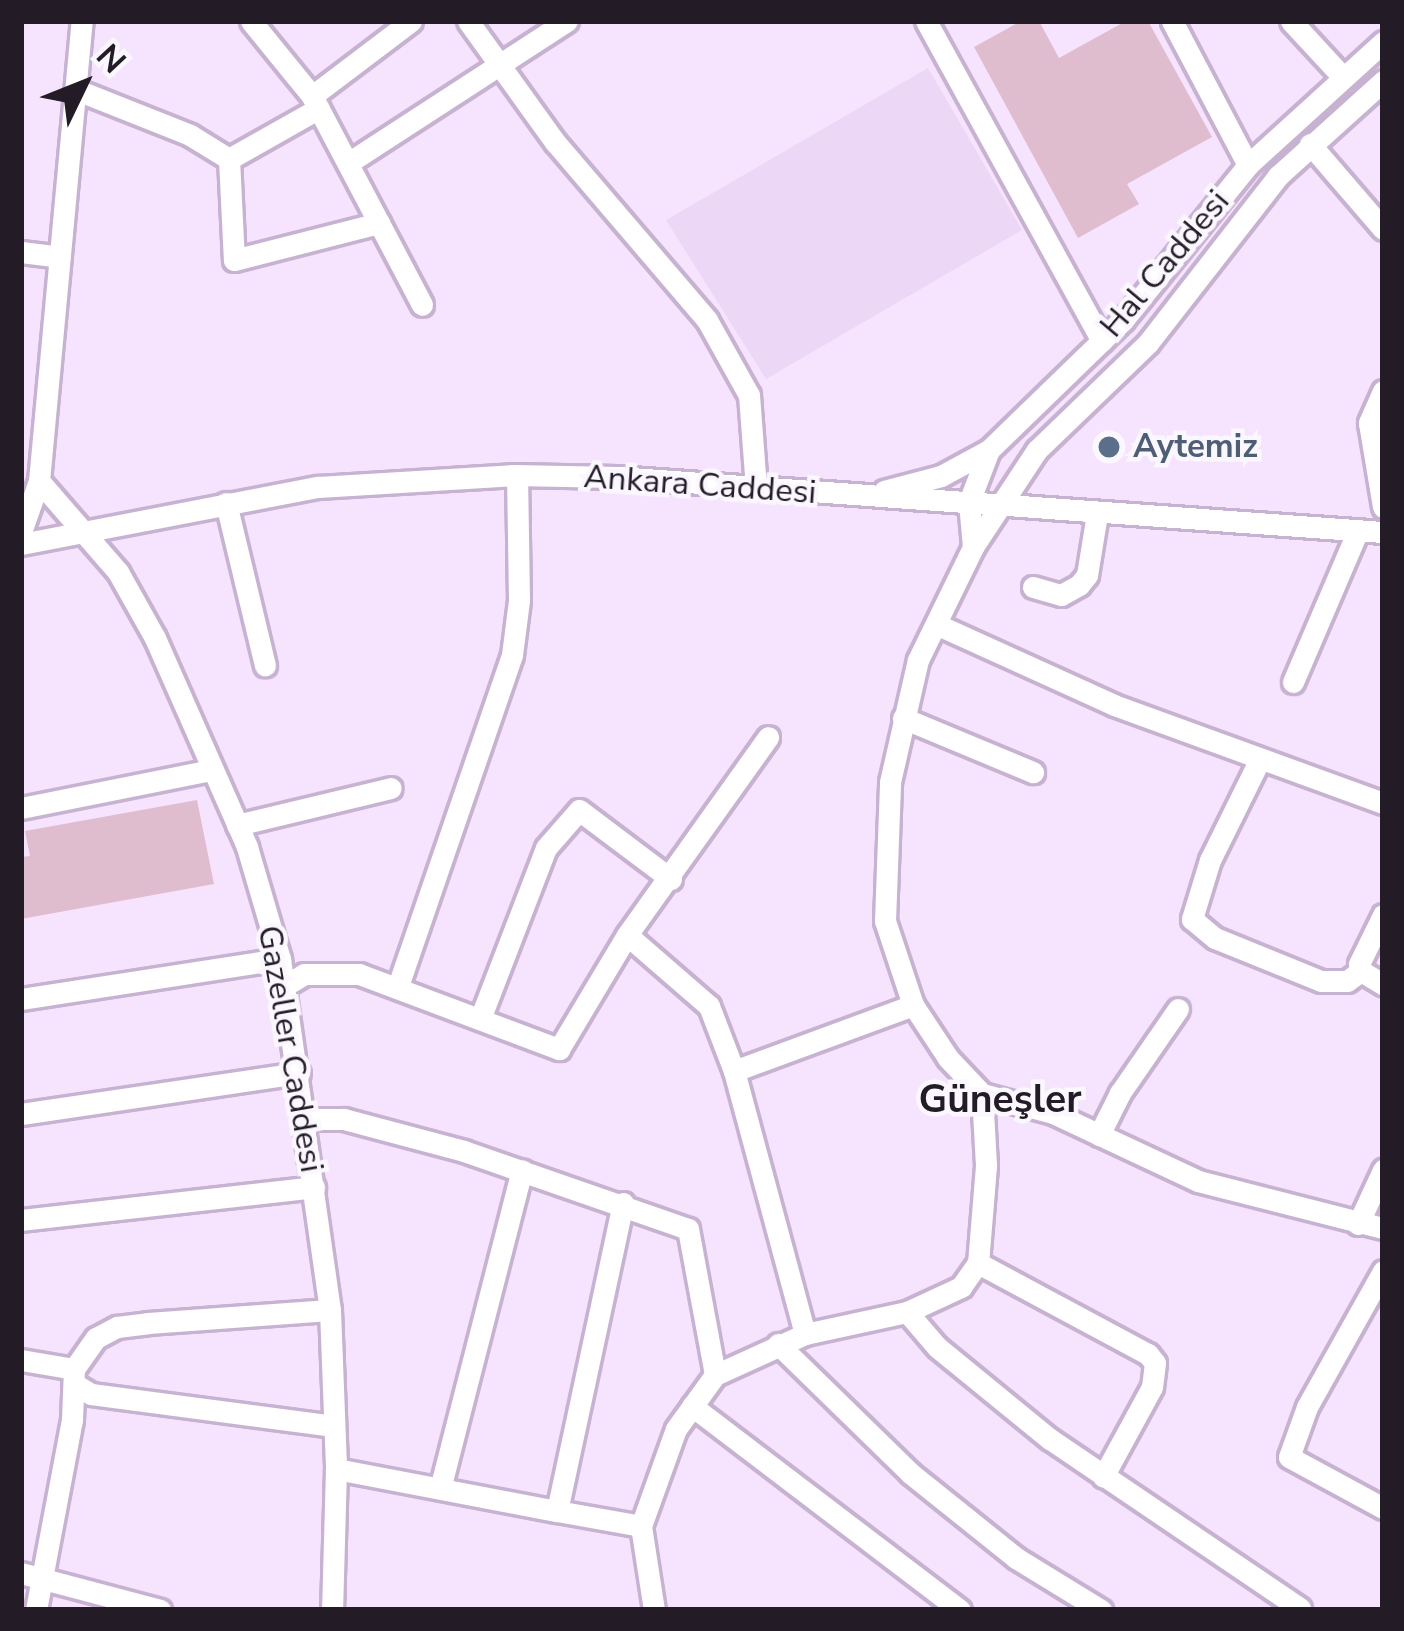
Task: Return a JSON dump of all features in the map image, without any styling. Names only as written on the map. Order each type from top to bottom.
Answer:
[{"type":"street","points":[[21,532],[39,482],[82,21]]},
{"type":"street","points":[[251,21],[315,102],[422,305]]},
{"type":"street","points":[[229,159],[315,102],[410,21]]},
{"type":"street","points":[[468,21],[555,142],[707,320],[749,394],[756,488]]},
{"type":"street","points":[[348,163],[567,21]]},
{"type":"street","points":[[926,21],[1102,341]]},
{"type":"street","points":[[1172,21],[1248,164]]},
{"type":"street","points":[[1291,21],[1342,76]]},
{"type":"street","points":[[1370,21],[1382,43]]},
{"type":"street","name":"Hal Caddesi","points":[[968,502],[988,450],[1102,341],[1248,164],[1382,43]]},
{"type":"street","name":"Hal Caddesi","points":[[982,1094],[948,1058],[913,1005],[885,922],[890,782],[918,661],[973,547],[1037,450],[1148,343],[1279,176],[1383,80]]},
{"type":"street","points":[[76,90],[190,135],[229,159]]},
{"type":"street","points":[[1310,144],[1383,229]]},
{"type":"street","points":[[229,159],[234,260],[379,223]]},
{"type":"street","points":[[21,252],[60,257]]},
{"type":"street","points":[[1383,391],[1369,423],[1383,507]]},
{"type":"street","points":[[861,497],[941,476],[988,450]]},
{"type":"street","points":[[398,986],[512,655],[520,600],[517,475]]},
{"type":"street","name":"Ankara Caddesi","points":[[21,544],[317,487],[517,475],[1383,532]]},
{"type":"street","name":"Gazeller Caddesi","points":[[39,482],[118,572],[155,638],[237,825],[280,959],[307,1119],[330,1310],[336,1469],[332,1610]]},
{"type":"street","points":[[968,502],[973,547]]},
{"type":"street","points":[[226,503],[265,665]]},
{"type":"street","points":[[1033,586],[1061,595],[1088,575],[1097,514]]},
{"type":"street","points":[[1293,682],[1358,530]]},
{"type":"street","points":[[938,625],[1114,705],[1383,803]]},
{"type":"street","points":[[903,718],[1033,772]]},
{"type":"street","points":[[286,985],[304,974],[332,972],[398,986],[559,1049],[627,935],[768,736]]},
{"type":"street","points":[[1259,760],[1210,860],[1192,919],[1215,938],[1321,981],[1347,981],[1360,971],[1383,915]]},
{"type":"street","points":[[21,808],[212,770]]},
{"type":"street","points":[[237,825],[391,788]]},
{"type":"street","points":[[480,1019],[546,848],[579,810],[671,879]]},
{"type":"street","points":[[627,935],[709,1006],[734,1071],[805,1334]]},
{"type":"street","points":[[21,999],[280,959]]},
{"type":"street","points":[[1360,971],[1383,984]]},
{"type":"street","points":[[734,1071],[913,1005]]},
{"type":"street","points":[[1099,1135],[1120,1093],[1178,1010]]},
{"type":"street","points":[[21,1114],[299,1073]]},
{"type":"street","points":[[654,1610],[640,1526],[676,1429],[715,1375],[805,1334],[907,1312],[961,1287],[978,1263],[986,1165],[982,1094],[1053,1113],[1198,1180],[1383,1228]]},
{"type":"street","points":[[307,1119],[360,1123],[522,1170],[688,1229],[715,1375]]},
{"type":"street","points":[[442,1485],[522,1170]]},
{"type":"street","points":[[1358,1224],[1383,1170]]},
{"type":"street","points":[[21,1220],[314,1187]]},
{"type":"street","points":[[557,1510],[623,1203]]},
{"type":"street","points":[[978,1263],[1152,1357],[1156,1368],[1152,1387],[1103,1477]]},
{"type":"street","points":[[1383,1271],[1307,1407],[1289,1457],[1383,1508]]},
{"type":"street","points":[[36,1610],[46,1582],[75,1377],[96,1338],[117,1327],[330,1310]]},
{"type":"street","points":[[907,1312],[937,1347],[1103,1477],[1300,1608]]},
{"type":"street","points":[[778,1344],[910,1473],[1016,1558],[1101,1610]]},
{"type":"street","points":[[21,1360],[75,1377],[91,1394],[334,1426]]},
{"type":"street","points":[[692,1406],[960,1610]]},
{"type":"street","points":[[336,1469],[442,1485],[640,1526]]},
{"type":"street","points":[[21,1573],[160,1610]]},
{"type":"shaded area","points":[[928,68],[1022,230],[766,379],[666,220]]},
{"type":"building","points":[[1021,21],[1039,21],[1059,58],[1126,21],[1148,21],[1212,137],[1127,184],[1139,204],[1078,238],[974,47]]},
{"type":"building","points":[[197,800],[214,884],[21,919],[21,857],[30,856],[25,831]]},
{"type":"place","name":"Aytemiz","points":[[1109,447]]},
{"type":"district","name":"Güneşler","points":[[1000,1100]]}]
